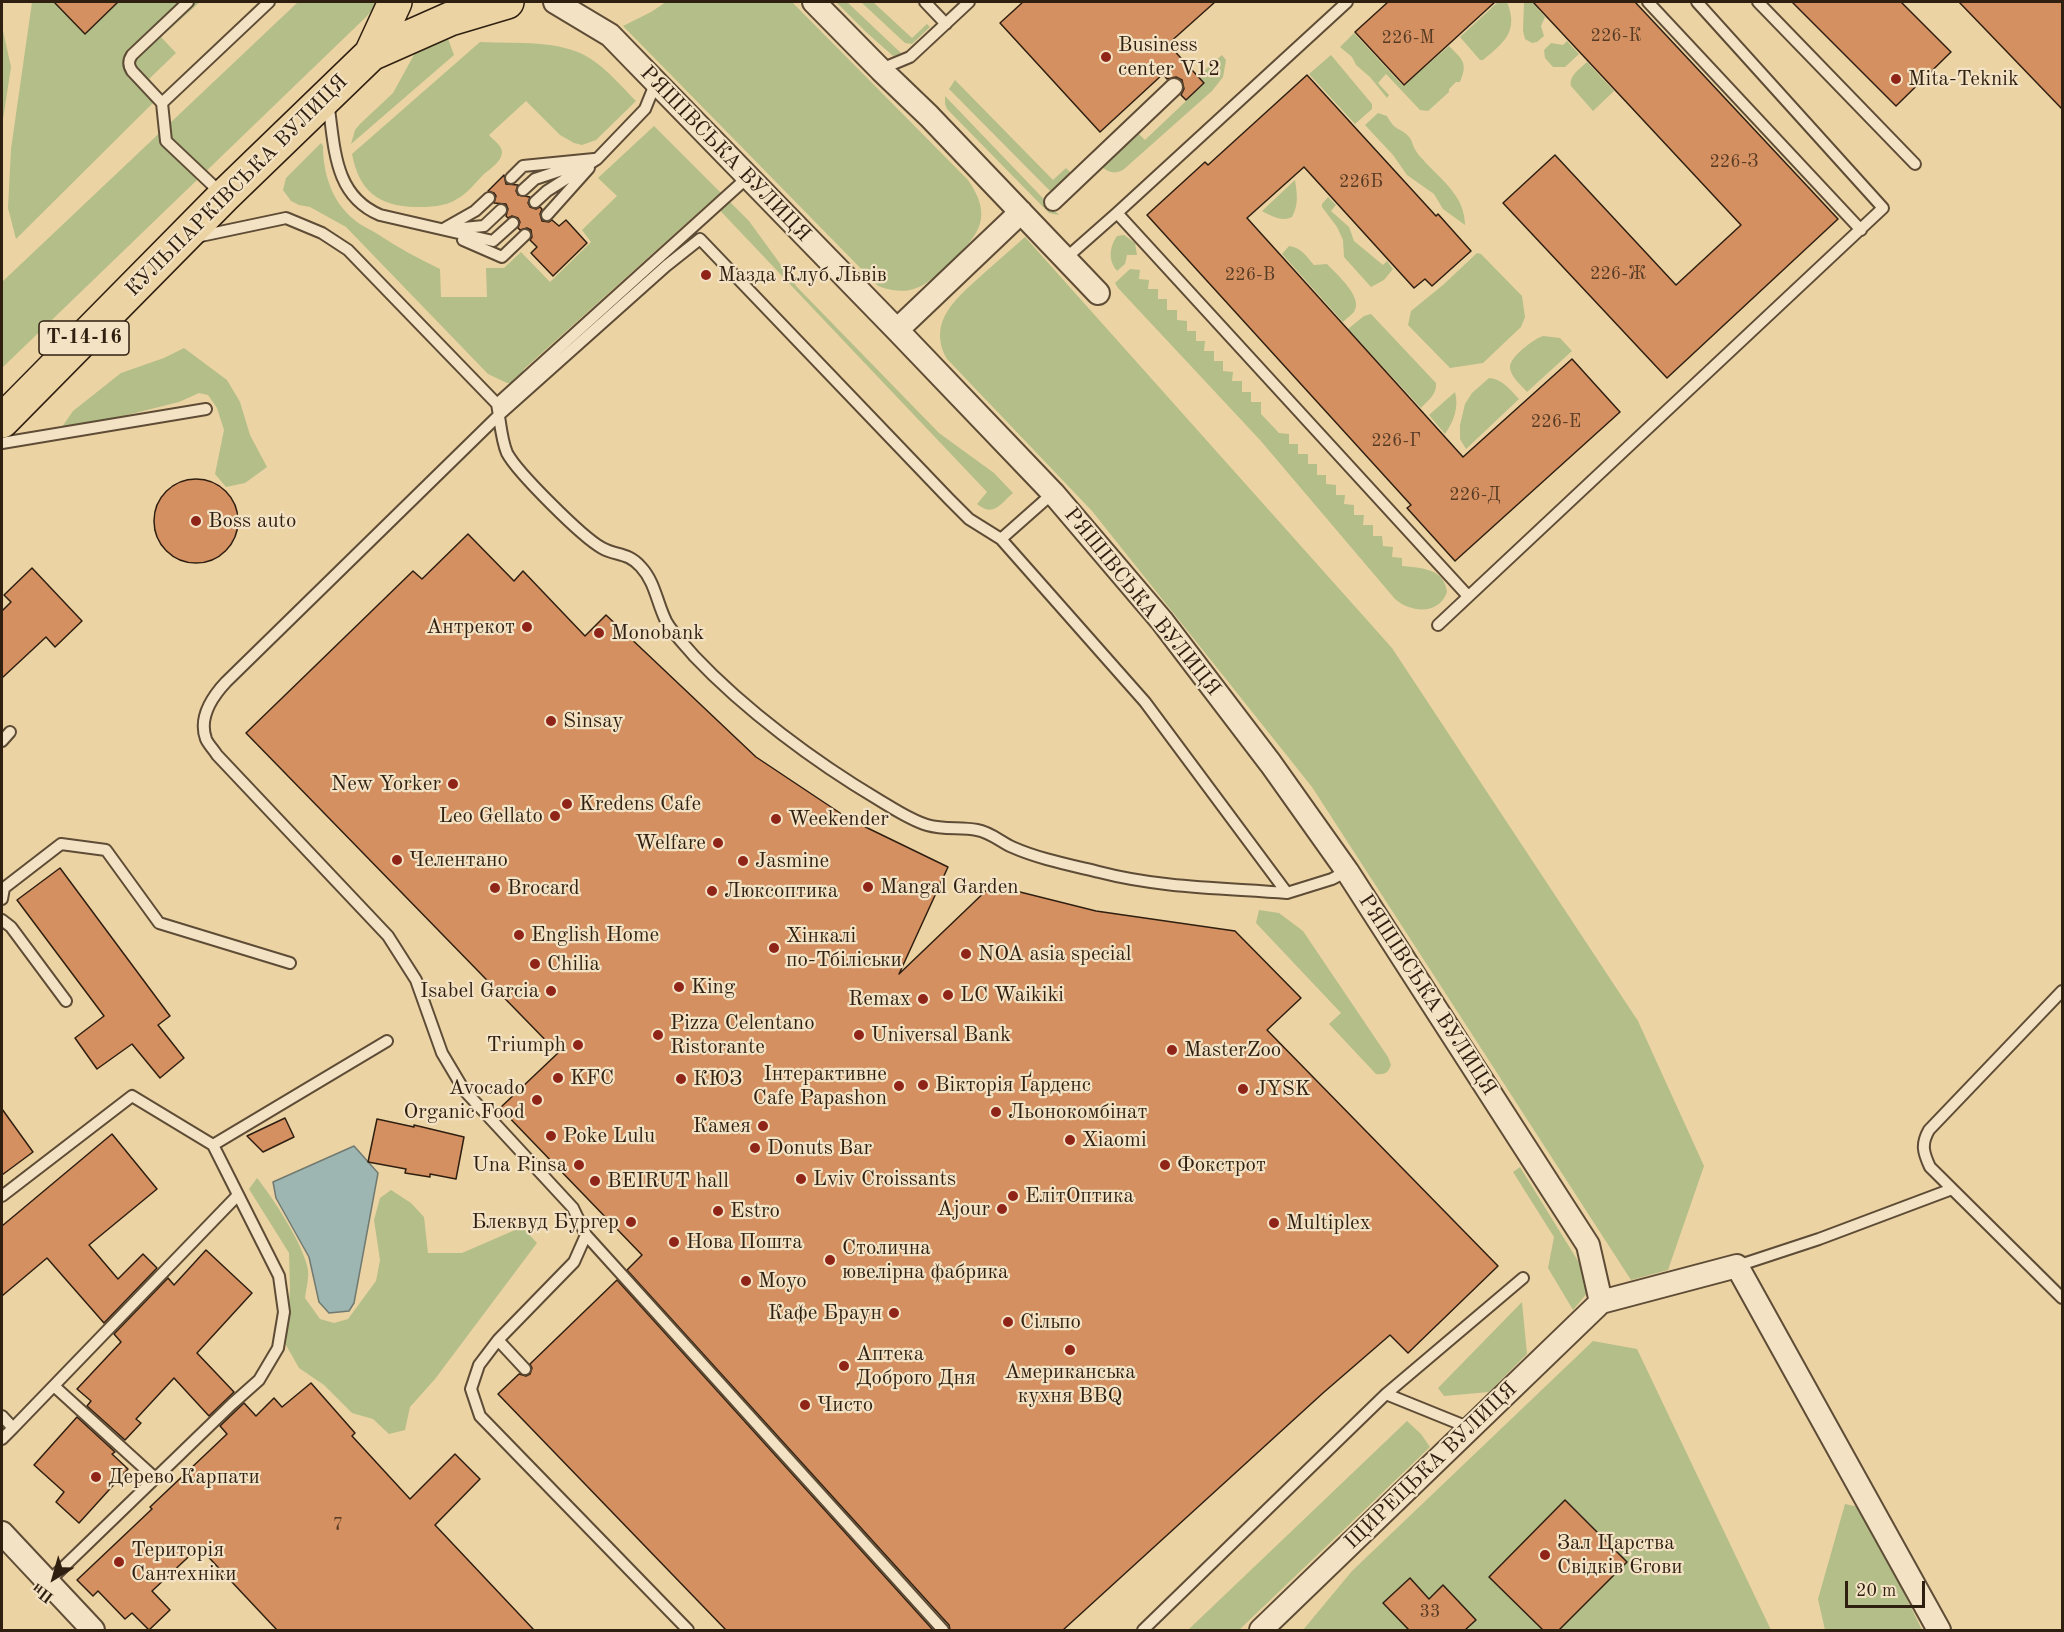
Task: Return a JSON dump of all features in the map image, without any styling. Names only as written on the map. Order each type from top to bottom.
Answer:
[{"type":"main road","name":"КУЛЬПАРКІВСЬКА ВУЛИЦЯ","points":[[371,54],[395,2]]},
{"type":"main road","name":"КУЛЬПАРКІВСЬКА ВУЛИЦЯ","points":[[2,421],[225,196],[371,54],[450,19],[507,2]]},
{"type":"street","name":"РЯШІВСЬКА ВУЛИЦЯ","points":[[555,2],[610,35],[1053,493],[1162,621],[1271,764],[1347,871],[1588,1245],[1601,1302]]},
{"type":"street","points":[[814,2],[880,70],[929,116],[1098,293]]},
{"type":"street","points":[[1053,202],[1174,87]]},
{"type":"street","points":[[897,330],[1021,212]]},
{"type":"street","points":[[1601,1302],[1737,1266],[1939,1630]]},
{"type":"street","name":"ЩИРЕЦЬКА ВУЛИЦЯ","points":[[1262,1630],[1601,1302]]},
{"type":"street","points":[[2,1533],[93,1630]]},
{"type":"lane","points":[[188,2],[129,60],[132,71],[162,103],[166,141],[225,196]]},
{"type":"lane","points":[[162,103],[269,2]]},
{"type":"lane","points":[[924,2],[946,24]]},
{"type":"lane","points":[[880,70],[910,57],[969,2]]},
{"type":"lane","points":[[1066,258],[1347,2]]},
{"type":"lane","points":[[1648,2],[1861,230]]},
{"type":"lane","points":[[1438,625],[1883,208],[1697,2]]},
{"type":"lane","points":[[1758,2],[1915,164]]},
{"type":"lane","points":[[547,215],[645,109],[656,82]]},
{"type":"lane","points":[[327,96],[343,181],[352,197],[365,209],[380,215],[493,242],[513,223]]},
{"type":"lane","points":[[511,177],[523,166],[597,159]]},
{"type":"lane","points":[[523,190],[535,179],[597,159]]},
{"type":"lane","points":[[535,202],[547,191],[597,159]]},
{"type":"lane","points":[[748,177],[498,410],[226,682],[212,698],[204,718],[206,739],[217,755],[388,936],[416,980],[442,1053],[464,1090],[573,1208],[586,1235],[943,1630]]},
{"type":"lane","points":[[440,230],[476,211],[489,198]]},
{"type":"lane","points":[[440,230],[484,226],[501,210]]},
{"type":"lane","points":[[1117,213],[1468,596]]},
{"type":"lane","points":[[182,240],[286,218],[322,233],[348,250],[498,410],[507,452],[522,474],[582,532],[603,548],[625,554],[641,567],[653,585],[669,626],[696,658],[791,741],[843,779],[926,825],[946,829],[978,830],[1011,847],[1032,854],[1103,873],[1169,884],[1287,893],[1332,879],[1347,871]]},
{"type":"lane","points":[[690,229],[969,519],[1001,539],[1145,702],[1287,893]]},
{"type":"lane","points":[[440,230],[502,257],[525,235]]},
{"type":"lane","points":[[498,410],[700,239]]},
{"type":"lane","points":[[2,443],[206,409]]},
{"type":"lane","points":[[1001,539],[1053,493]]},
{"type":"lane","points":[[2,741],[10,732]]},
{"type":"lane","points":[[2,898],[4,888],[61,844],[106,850],[159,923],[290,963]]},
{"type":"lane","points":[[2,920],[11,927],[66,1001]]},
{"type":"lane","points":[[2062,991],[1929,1130],[1923,1141],[1923,1154],[1930,1167],[2062,1298]]},
{"type":"lane","points":[[213,1145],[387,1041]]},
{"type":"lane","points":[[2,1196],[132,1096],[213,1145],[279,1276],[284,1312],[278,1348],[259,1380],[47,1583]]},
{"type":"lane","points":[[1737,1266],[1819,1239],[1952,1189]]},
{"type":"lane","points":[[2,1438],[238,1195]]},
{"type":"lane","points":[[586,1235],[574,1262],[498,1340],[479,1365],[471,1389],[480,1416],[688,1630]]},
{"type":"lane","points":[[1143,1630],[1386,1394],[1523,1278]]},
{"type":"lane","points":[[498,1340],[525,1369]]},
{"type":"lane","points":[[54,1386],[155,1478]]},
{"type":"lane","points":[[1386,1394],[1470,1429]]},
{"type":"lane","points":[[2,1416],[13,1428]]},
{"type":"green space","points":[[32,2],[54,2],[85,34],[118,2],[200,2],[161,37],[176,53],[149,79],[162,94],[16,239],[8,208],[11,149]]},
{"type":"green space","points":[[298,2],[379,2],[2,368],[2,282]]},
{"type":"green space","points":[[666,2],[792,2],[968,180],[976,193],[981,214],[980,224],[970,242],[943,269],[919,287],[901,291],[878,286],[623,26]]},
{"type":"green space","points":[[836,2],[847,2],[902,54],[893,56]]},
{"type":"green space","points":[[861,2],[873,2],[912,38],[927,24],[930,27],[912,44],[905,43]]},
{"type":"green space","points":[[1498,2],[1507,2],[1511,21],[1510,29],[1503,42],[1483,60],[1480,60],[1460,37]]},
{"type":"green space","points":[[1524,2],[1532,2],[1545,17],[1541,26],[1544,36],[1537,42],[1532,43],[1525,39]]},
{"type":"green space","points":[[2,26],[11,67],[2,126]]},
{"type":"green space","points":[[1354,33],[1403,86],[1449,46],[1463,62],[1464,70],[1460,82],[1456,82],[1449,92],[1428,111],[1420,110],[1386,74],[1378,83],[1389,95],[1387,98],[1370,77],[1356,65],[1352,57],[1340,47]]},
{"type":"green space","points":[[447,36],[454,55],[351,144],[355,130],[393,93],[415,53]]},
{"type":"green space","points":[[1567,41],[1579,54],[1565,67],[1553,67],[1545,58],[1544,50],[1551,43],[1563,45]]},
{"type":"green space","points":[[480,42],[552,45],[566,48],[591,59],[603,68],[636,101],[596,140],[582,145],[560,135],[526,101],[489,135],[501,148],[500,159],[461,197],[442,205],[416,207],[391,204],[372,194],[360,178],[352,154]]},
{"type":"green space","points":[[1222,55],[1226,60],[1223,77],[1212,91],[1123,170],[1112,172],[1102,167],[1139,134],[1145,140],[1205,83],[1198,76]]},
{"type":"green space","points":[[1331,55],[1372,104],[1372,109],[1355,124],[1309,74]]},
{"type":"green space","points":[[1587,62],[1614,91],[1593,111],[1571,86],[1573,75]]},
{"type":"green space","points":[[955,80],[1053,180],[1066,168],[1072,174],[1052,193],[949,89]]},
{"type":"green space","points":[[945,96],[1059,215],[1049,213],[947,109]]},
{"type":"green space","points":[[1378,113],[1387,116],[1393,125],[1407,134],[1418,154],[1452,190],[1461,206],[1465,225],[1443,209],[1434,194],[1407,175],[1393,155],[1365,125]]},
{"type":"green space","points":[[654,126],[749,221],[797,287],[939,433],[994,473],[1013,493],[1001,505],[988,510],[977,504],[987,492],[711,201],[524,369],[515,383],[507,383],[488,374],[346,227],[310,207],[291,201],[283,190],[286,178],[321,143],[333,193],[351,217],[402,249],[440,269],[441,297],[487,297],[486,268],[504,268],[521,252],[550,282],[591,242],[582,230],[617,196],[598,178]]},
{"type":"green space","points":[[1295,180],[1297,203],[1292,217],[1280,219],[1262,211]]},
{"type":"green space","points":[[1328,197],[1336,205],[1331,211],[1349,227],[1354,241],[1383,265],[1387,261],[1393,269],[1384,280],[1371,287],[1344,257],[1343,240],[1337,227],[1322,207]]},
{"type":"green space","points":[[1124,235],[1135,243],[1137,255],[1127,255],[1125,264],[1117,271],[1112,263],[1111,249],[1117,236]]},
{"type":"green space","points":[[1025,237],[1392,648],[1638,1021],[1704,1166],[1668,1270],[1631,1280],[1312,787],[1092,511],[947,359],[941,345],[940,333],[948,311],[964,292]]},
{"type":"green space","points":[[1289,246],[1301,251],[1314,265],[1327,264],[1348,286],[1356,306],[1354,312],[1343,322],[1282,254]]},
{"type":"green space","points":[[1477,253],[1481,254],[1522,296],[1525,317],[1521,327],[1483,363],[1450,368],[1408,325],[1411,311]]},
{"type":"green space","points":[[1130,269],[1140,270],[1139,279],[1149,280],[1148,289],[1158,289],[1158,299],[1167,299],[1167,310],[1177,310],[1177,320],[1187,321],[1187,331],[1196,331],[1196,341],[1205,341],[1204,351],[1214,351],[1214,361],[1223,361],[1223,371],[1233,372],[1232,381],[1242,381],[1242,392],[1251,392],[1251,402],[1261,402],[1261,414],[1279,433],[1289,434],[1289,444],[1298,444],[1298,454],[1308,454],[1308,464],[1317,464],[1317,475],[1326,475],[1326,484],[1336,485],[1336,495],[1345,495],[1344,504],[1354,505],[1354,515],[1364,515],[1363,525],[1373,525],[1373,536],[1382,536],[1383,546],[1393,547],[1392,557],[1402,558],[1402,566],[1430,571],[1441,578],[1447,592],[1438,605],[1416,609],[1395,599],[1260,440],[1118,288],[1115,283]]},
{"type":"green space","points":[[1371,314],[1436,383],[1434,394],[1421,408],[1348,329],[1364,316]]},
{"type":"green space","points":[[1543,336],[1560,338],[1572,351],[1527,392],[1512,375],[1511,364],[1523,349]]},
{"type":"green space","points":[[184,348],[227,380],[240,402],[250,435],[267,467],[245,483],[226,487],[215,474],[224,430],[217,408],[208,395],[199,393],[179,402],[127,415],[85,433],[62,427],[73,411],[121,373],[164,358]]},
{"type":"green space","points":[[1489,378],[1502,383],[1519,399],[1466,449],[1460,439],[1460,425],[1465,404],[1472,393]]},
{"type":"green space","points":[[1455,392],[1455,414],[1445,434],[1429,415]]},
{"type":"green space","points":[[1259,910],[1279,913],[1303,931],[1388,1057],[1391,1065],[1386,1073],[1376,1074],[1329,1024],[1341,1013],[1256,923]]},
{"type":"green space","points":[[1520,1167],[1578,1261],[1588,1292],[1573,1310],[1548,1268],[1554,1237],[1513,1172]]},
{"type":"green space","points":[[257,1178],[287,1222],[301,1248],[308,1270],[305,1298],[320,1319],[334,1323],[348,1319],[376,1281],[380,1260],[374,1220],[380,1198],[391,1190],[411,1203],[424,1217],[428,1253],[462,1253],[522,1227],[537,1243],[435,1379],[410,1407],[405,1430],[389,1434],[373,1419],[352,1413],[324,1385],[299,1368],[286,1345],[290,1289],[289,1253],[249,1189]]},
{"type":"green space","points":[[1522,1302],[1527,1354],[1489,1392],[1444,1396],[1438,1388]]},
{"type":"green space","points":[[1593,1341],[1637,1349],[1771,1630],[1303,1630],[1352,1571]]},
{"type":"green space","points":[[1407,1421],[1421,1434],[1430,1447],[1239,1630],[1188,1630]]},
{"type":"green space","points":[[1845,1504],[1863,1508],[1922,1630],[1825,1630],[1818,1599]]},
{"type":"water","points":[[354,1146],[378,1173],[354,1303],[349,1311],[329,1313],[319,1302],[309,1257],[276,1198],[273,1182]]},
{"type":"building","points":[[54,2],[118,2],[85,34]]},
{"type":"building","name":"Business center V12","points":[[1023,2],[1215,2],[1168,44],[1204,83],[1186,100],[1181,95],[1184,89],[1182,80],[1176,77],[1167,79],[1163,74],[1100,132],[1000,23]]},
{"type":"building","points":[[1388,2],[1495,2],[1404,85],[1355,32]]},
{"type":"building","points":[[1533,2],[1635,2],[1838,219],[1667,378],[1503,203],[1555,155],[1676,285],[1741,225]]},
{"type":"building","name":"Mita-Teknik","points":[[1792,2],[1901,2],[1951,52],[1896,106]]},
{"type":"building","points":[[1959,2],[2062,2],[2062,109]]},
{"type":"building","points":[[1307,75],[1471,251],[1432,286],[1425,279],[1414,288],[1304,167],[1247,218],[1463,457],[1572,359],[1620,412],[1455,561],[1407,508],[1411,505],[1147,215],[1205,162],[1208,165]]},
{"type":"building","points":[[504,175],[506,184],[518,185],[516,191],[518,195],[530,197],[528,203],[530,207],[542,209],[540,214],[542,221],[552,220],[559,226],[566,220],[587,243],[553,276],[531,253],[537,247],[530,240],[531,230],[527,228],[520,230],[518,218],[512,216],[508,218],[506,204],[494,203],[496,196],[488,191]]},
{"type":"building","name":"Boss auto","points":[[196,479],[219,486],[231,498],[238,521],[231,544],[219,556],[196,563],[173,556],[161,544],[154,521],[161,498],[173,486]]},
{"type":"building","name":"Вікторія Ґарденс","points":[[468,534],[514,581],[523,571],[585,636],[606,615],[756,757],[849,819],[948,867],[899,974],[992,885],[1096,911],[1235,931],[1301,998],[1267,1030],[1498,1266],[1408,1353],[1390,1335],[1323,1393],[1063,1630],[950,1630],[949,1625],[627,1270],[642,1255],[500,1108],[558,1053],[246,733],[413,571],[422,579]]},
{"type":"building","points":[[32,568],[82,621],[55,647],[46,637],[2,678],[2,611],[11,602],[4,595]]},
{"type":"building","points":[[60,868],[170,1016],[158,1025],[184,1058],[160,1078],[132,1044],[97,1069],[75,1038],[104,1016],[17,900]]},
{"type":"building","points":[[2,1109],[33,1152],[2,1175]]},
{"type":"building","points":[[285,1118],[294,1137],[263,1152],[247,1136]]},
{"type":"building","points":[[377,1119],[464,1137],[456,1179],[430,1174],[430,1177],[405,1173],[406,1169],[368,1162]]},
{"type":"building","points":[[112,1134],[157,1189],[89,1245],[118,1279],[143,1254],[157,1268],[104,1323],[47,1258],[2,1296],[2,1226]]},
{"type":"building","points":[[206,1250],[252,1293],[197,1353],[234,1392],[209,1416],[174,1378],[136,1419],[141,1423],[125,1440],[87,1406],[91,1401],[77,1389],[121,1342],[114,1334],[168,1278],[174,1285]]},
{"type":"building","points":[[617,1280],[933,1630],[726,1630],[498,1394],[519,1374],[526,1376],[530,1374],[532,1368],[530,1364]]},
{"type":"building","points":[[311,1383],[355,1433],[352,1436],[410,1499],[455,1454],[480,1479],[435,1525],[534,1630],[277,1630],[199,1547],[152,1591],[170,1610],[149,1630],[132,1613],[125,1619],[98,1591],[93,1596],[77,1580],[227,1434],[220,1426],[244,1403],[256,1416],[274,1398],[282,1407]]},
{"type":"building","points":[[77,1417],[115,1452],[112,1454],[128,1469],[79,1523],[56,1502],[64,1492],[34,1465]]},
{"type":"building","points":[[1565,1500],[1627,1562],[1559,1630],[1543,1630],[1489,1577]]},
{"type":"building","points":[[1410,1578],[1429,1599],[1443,1585],[1476,1620],[1465,1630],[1409,1630],[1383,1603]]},
{"type":"place","name":"Business center V12","points":[[1106,57]]},
{"type":"place","name":"Mita-Teknik","points":[[1896,79]]},
{"type":"place","name":"Мазда Клуб Львів","points":[[706,275]]},
{"type":"place","name":"Boss auto","points":[[196,521]]},
{"type":"place","name":"Антрекот","points":[[527,627]]},
{"type":"place","name":"Monobank","points":[[599,633]]},
{"type":"place","name":"Sinsay","points":[[551,721]]},
{"type":"place","name":"New Yorker","points":[[453,784]]},
{"type":"place","name":"Kredens Cafe","points":[[567,804]]},
{"type":"place","name":"Leo Gellato","points":[[555,816]]},
{"type":"place","name":"Weekender","points":[[776,819]]},
{"type":"place","name":"Welfare","points":[[718,843]]},
{"type":"place","name":"Челентано","points":[[397,860]]},
{"type":"place","name":"Jasmine","points":[[743,861]]},
{"type":"place","name":"Mangal Garden","points":[[868,887]]},
{"type":"place","name":"Brocard","points":[[495,888]]},
{"type":"place","name":"Люксоптика","points":[[712,891]]},
{"type":"place","name":"English Home","points":[[519,935]]},
{"type":"place","name":"Хінкалі по-Тбіліськи","points":[[774,948]]},
{"type":"place","name":"NOA asia special","points":[[966,954]]},
{"type":"place","name":"Chilia","points":[[535,964]]},
{"type":"place","name":"King","points":[[679,987]]},
{"type":"place","name":"Isabel Garcia","points":[[551,991]]},
{"type":"place","name":"LC Waikiki","points":[[948,995]]},
{"type":"place","name":"Remax","points":[[923,999]]},
{"type":"place","name":"Pizza Celentano Ristorante","points":[[658,1035]]},
{"type":"place","name":"Universal Bank","points":[[859,1035]]},
{"type":"place","name":"Triumph","points":[[578,1045]]},
{"type":"place","name":"MasterZoo","points":[[1172,1050]]},
{"type":"place","name":"KFC","points":[[558,1078]]},
{"type":"place","name":"КЮЗ","points":[[681,1079]]},
{"type":"place","name":"Вікторія Ґарденс","points":[[923,1085]]},
{"type":"place","name":"Інтерактивне Cafe Papashon","points":[[899,1086]]},
{"type":"place","name":"JYSK","points":[[1243,1089]]},
{"type":"place","name":"Avocado Organic Food","points":[[537,1100]]},
{"type":"place","name":"Льонокомбінат","points":[[996,1112]]},
{"type":"place","name":"Камея","points":[[763,1126]]},
{"type":"place","name":"Poke Lulu","points":[[551,1136]]},
{"type":"place","name":"Xiaomi","points":[[1070,1140]]},
{"type":"place","name":"Donuts Bar","points":[[755,1148]]},
{"type":"place","name":"Una Pinsa","points":[[579,1165]]},
{"type":"place","name":"Фокстрот","points":[[1165,1165]]},
{"type":"place","name":"Lviv Croissants","points":[[801,1179]]},
{"type":"place","name":"BEIRUT hall","points":[[595,1181]]},
{"type":"place","name":"ЕлітОптика","points":[[1013,1196]]},
{"type":"place","name":"Ajour","points":[[1002,1209]]},
{"type":"place","name":"Estro","points":[[718,1211]]},
{"type":"place","name":"Блеквуд Бургер","points":[[631,1222]]},
{"type":"place","name":"Multiplex","points":[[1274,1223]]},
{"type":"place","name":"Нова Пошта","points":[[674,1242]]},
{"type":"place","name":"Столична ювелірна фабрика","points":[[830,1260]]},
{"type":"place","name":"Moyo","points":[[746,1281]]},
{"type":"place","name":"Кафе Браун","points":[[894,1313]]},
{"type":"place","name":"Сільпо","points":[[1008,1322]]},
{"type":"place","name":"Американська кухня BBQ","points":[[1070,1350]]},
{"type":"place","name":"Аптека Доброго Дня","points":[[844,1366]]},
{"type":"place","name":"Чисто","points":[[805,1405]]},
{"type":"place","name":"Дерево Карпати","points":[[96,1477]]},
{"type":"place","name":"Зал Царства Свідків Єгови","points":[[1545,1555]]},
{"type":"place","name":"Територія Сантехніки","points":[[119,1562]]}]
